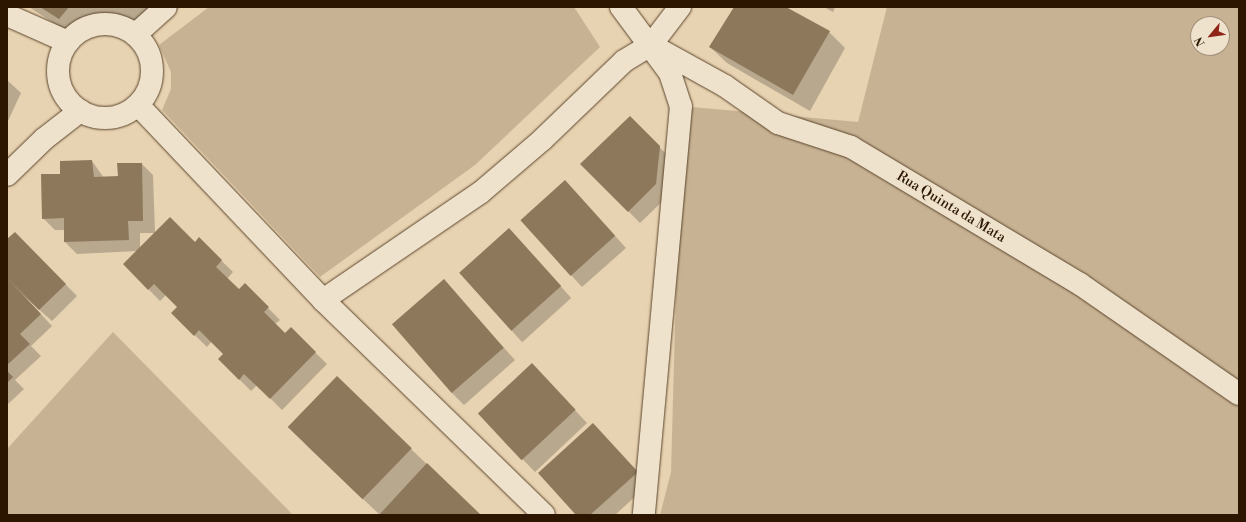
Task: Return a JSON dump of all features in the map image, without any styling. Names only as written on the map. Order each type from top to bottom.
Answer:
[{"type":"street","points":[[136,34],[166,7]]},
{"type":"street","points":[[621,7],[670,72],[681,106],[644,515]]},
{"type":"street","points":[[323,300],[480,193],[542,140],[624,60],[651,45],[680,7]]},
{"type":"street","points":[[7,15],[68,42]]},
{"type":"street","points":[[92,25],[123,26],[136,34],[146,46],[152,69],[148,92],[138,105],[110,118],[80,111],[70,102],[59,79],[61,54],[68,42],[92,25]]},
{"type":"street","name":"Rua Quinta da Mata","points":[[651,45],[725,86],[778,123],[858,151],[1080,284],[1239,394]]},
{"type":"street","points":[[138,105],[323,300],[544,515]]},
{"type":"street","points":[[7,175],[44,139],[80,111]]},
{"type":"shaded area","points":[[209,7],[574,7],[600,47],[475,165],[320,277],[162,110],[171,89],[171,72],[159,45]]},
{"type":"shaded area","points":[[887,7],[1239,7],[1239,515],[660,515],[671,472],[681,106],[858,122]]},
{"type":"shaded area","points":[[113,332],[293,515],[7,515],[7,449]]},
{"type":"building","points":[[40,7],[69,7],[59,19]]},
{"type":"building","points":[[734,7],[786,7],[830,31],[793,95],[709,47]]},
{"type":"building","points":[[630,116],[660,146],[656,184],[628,212],[580,164]]},
{"type":"building","points":[[92,160],[94,177],[118,176],[117,163],[142,163],[143,221],[128,221],[129,240],[64,242],[64,218],[42,219],[41,174],[60,174],[60,161]]},
{"type":"building","points":[[565,180],[615,236],[571,276],[520,220]]},
{"type":"building","points":[[170,217],[195,242],[199,237],[222,260],[216,267],[239,289],[245,283],[269,307],[264,312],[285,333],[291,327],[316,352],[270,399],[244,374],[239,380],[218,359],[223,354],[199,330],[194,336],[171,313],[177,307],[154,284],[148,290],[123,264]]},
{"type":"building","points":[[509,228],[561,286],[511,331],[459,273]]},
{"type":"building","points":[[15,232],[66,284],[39,310],[8,279],[41,314],[20,334],[30,344],[7,365],[7,239]]},
{"type":"building","points":[[444,279],[504,348],[452,393],[392,324]]},
{"type":"building","points":[[532,363],[576,410],[522,460],[478,413]]},
{"type":"building","points":[[7,371],[13,377],[7,383]]},
{"type":"building","points":[[337,376],[412,448],[362,499],[288,427]]},
{"type":"building","points":[[593,423],[638,472],[590,515],[576,515],[538,473]]},
{"type":"building","points":[[427,463],[481,515],[379,515]]}]
